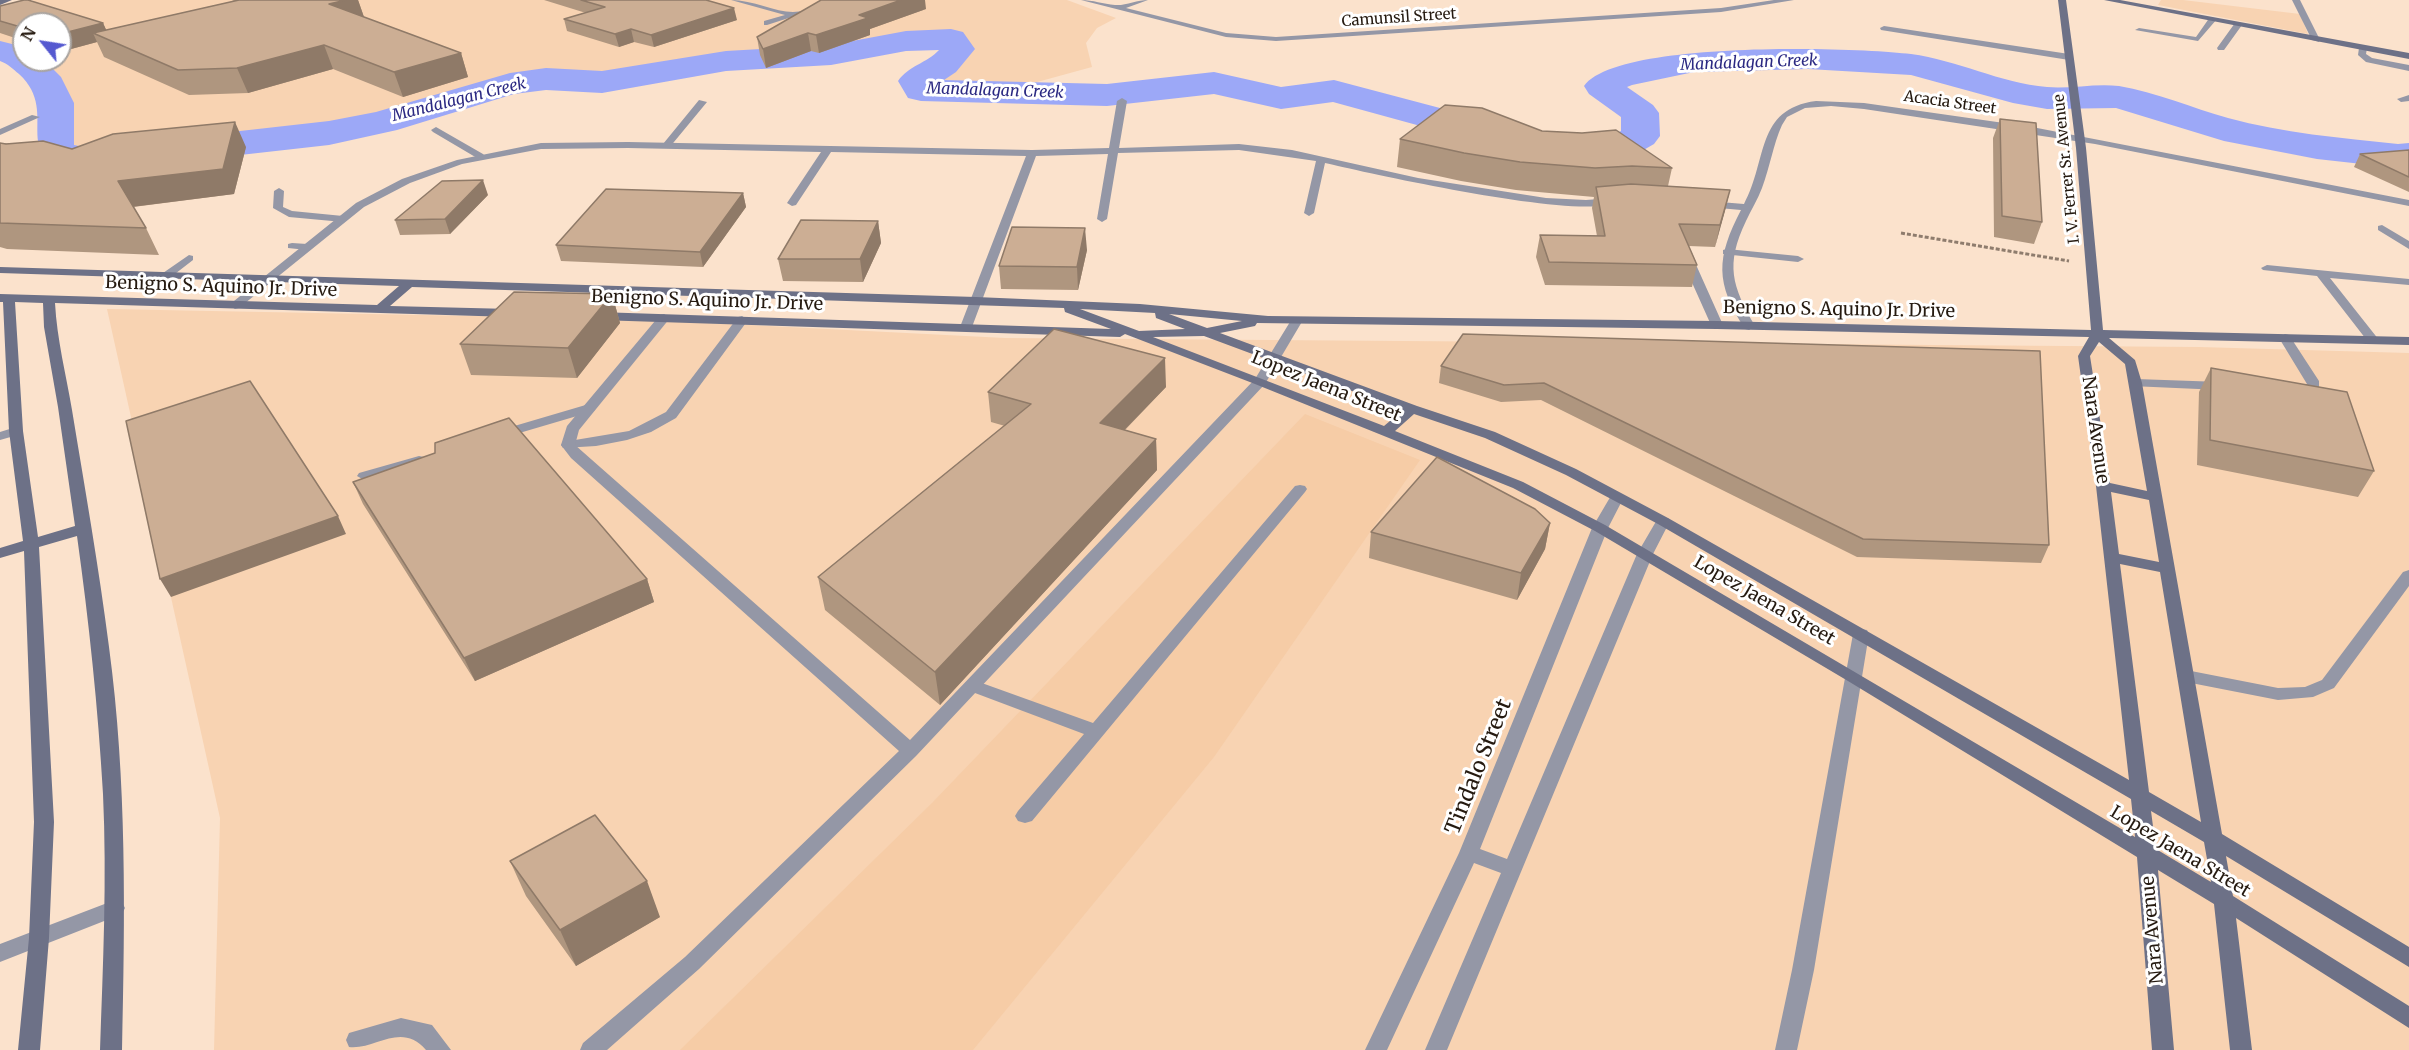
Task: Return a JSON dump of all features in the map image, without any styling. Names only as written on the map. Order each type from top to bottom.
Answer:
[{"type":"main road","points":[[0,2],[7,0]]},
{"type":"main road","name":"I. V. Ferrer Sr. Avenue","points":[[2062,0],[2080,137],[2097,334]]},
{"type":"main road","points":[[2108,0],[2409,56]]},
{"type":"main road","name":"Benigno S. Aquino Jr. Drive","points":[[0,270],[1056,304],[1140,308],[1268,320],[1717,325],[2409,341]]},
{"type":"main road","points":[[380,309],[410,282]]},
{"type":"main road","points":[[5,298],[8,434],[31,544],[44,822],[39,938],[28,1050]]},
{"type":"main road","name":"Benigno S. Aquino Jr. Drive","points":[[5,298],[522,314]]},
{"type":"main road","points":[[49,299],[50,327],[65,407],[101,649],[112,795],[115,908],[111,1050]]},
{"type":"main road","name":"Lopez Jaena Street","points":[[1056,304],[1260,381],[1518,485],[1600,528],[1854,677],[2224,900],[2409,1018]]},
{"type":"main road","name":"Lopez Jaena Street","points":[[1140,308],[1412,409],[1490,435],[1571,472],[1663,521],[2213,838],[2409,958]]},
{"type":"main road","name":"Benigno S. Aquino Jr. Drive","points":[[581,315],[1133,334],[1206,332],[1268,320]]},
{"type":"main road","points":[[2097,334],[2131,363],[2136,383],[2224,900],[2241,1050]]},
{"type":"main road","name":"Nara Avenue","points":[[2097,334],[2084,356],[2112,557],[2147,855],[2163,1050]]},
{"type":"main road","points":[[1386,432],[1412,409]]},
{"type":"main road","points":[[2103,486],[2157,497]]},
{"type":"main road","points":[[0,553],[83,529]]},
{"type":"main road","points":[[2112,557],[2169,570]]},
{"type":"street","points":[[735,0],[794,15]]},
{"type":"street","points":[[766,23],[840,0]]},
{"type":"street","name":"Camunsil Street","points":[[1085,0],[1226,35],[1276,39],[1720,10],[1790,0]]},
{"type":"street","points":[[1117,8],[1144,0]]},
{"type":"street","points":[[2296,0],[2316,40]]},
{"type":"street","points":[[2139,30],[2195,39],[2212,19]]},
{"type":"street","points":[[2221,48],[2238,25]]},
{"type":"street","points":[[1884,28],[2069,57]]},
{"type":"street","points":[[2363,48],[2362,55],[2369,60],[2409,68]]},
{"type":"street","points":[[1102,219],[1122,101]]},
{"type":"street","points":[[666,146],[702,102]]},
{"type":"street","name":"Acacia Street","points":[[1749,326],[1730,291],[1726,271],[1727,252],[1756,190],[1765,156],[1781,116],[1795,107],[1818,104],[1852,105],[1962,118],[2080,137],[2409,203]]},
{"type":"street","points":[[0,132],[34,117]]},
{"type":"street","points":[[436,130],[480,156]]},
{"type":"street","points":[[235,305],[360,205],[406,181],[480,156],[541,147],[666,146],[1032,153],[1239,147],[1282,152],[1418,181],[1546,201],[1586,203],[1627,200]]},
{"type":"street","points":[[792,203],[828,149]]},
{"type":"street","points":[[966,327],[1032,153]]},
{"type":"street","points":[[1309,213],[1321,160]]},
{"type":"street","points":[[279,191],[278,207],[289,214],[342,219]]},
{"type":"street","points":[[1692,203],[1748,207]]},
{"type":"street","points":[[2382,228],[2409,246]]},
{"type":"street","points":[[292,246],[307,247]]},
{"type":"street","points":[[1727,252],[1798,259]]},
{"type":"street","points":[[167,275],[189,258]]},
{"type":"street","points":[[1686,258],[1717,325]]},
{"type":"street","points":[[2267,268],[2409,282]]},
{"type":"street","points":[[2320,273],[2373,340]]},
{"type":"street","points":[[568,445],[572,429],[664,318]]},
{"type":"street","points":[[568,445],[632,437],[657,425],[671,415],[742,320]]},
{"type":"street","points":[[591,1050],[692,963],[910,751],[973,686],[1260,381],[1297,320]]},
{"type":"street","points":[[2282,389],[2305,390],[2314,386],[2285,338]]},
{"type":"street","points":[[2136,383],[2237,387]]},
{"type":"street","points":[[488,438],[589,408]]},
{"type":"street","points":[[568,445],[576,455],[910,751]]},
{"type":"street","points":[[364,476],[432,456]]},
{"type":"street","points":[[1025,816],[1098,732],[1300,489]]},
{"type":"street","name":"Tindalo Street","points":[[1376,1050],[1469,853],[1600,528],[1617,497]]},
{"type":"street","points":[[1436,1050],[1645,554],[1663,521]]},
{"type":"street","points":[[2186,676],[2278,694],[2307,693],[2328,684],[2409,574]]},
{"type":"street","points":[[1786,1050],[1803,970],[1861,634]]},
{"type":"street","points":[[973,686],[1098,732]]},
{"type":"street","points":[[1469,853],[1512,869]]},
{"type":"street","points":[[0,953],[115,908]]},
{"type":"street","points":[[357,1040],[401,1028],[424,1032],[440,1050]]},
{"type":"path","points":[[1901,233],[2092,265]]},
{"type":"shaded area","points":[[34,0],[1067,0],[1116,18],[1097,28],[1086,43],[1092,67],[997,93],[921,90],[916,81],[944,65],[958,49],[951,39],[906,41],[831,55],[726,61],[602,82],[546,79],[510,84],[383,122],[329,133],[141,156],[56,151],[53,139],[55,103],[43,77],[37,72],[72,72],[72,12],[12,12],[12,54],[0,51],[0,15]]},
{"type":"shaded area","points":[[2161,0],[2183,0],[2300,14],[2308,34],[2158,5]]},
{"type":"shaded area","points":[[107,309],[631,319],[1005,338],[2199,347],[2409,353],[2409,1050],[214,1050],[220,818]]},
{"type":"shaded area","points":[[1305,414],[1420,460],[1214,757],[973,1050],[680,1050],[932,803]]},
{"type":"building","points":[[28,0],[67,12],[12,12],[12,24],[0,21],[0,6]]},
{"type":"building","points":[[239,0],[346,0],[329,4],[461,53],[394,72],[324,45],[237,68],[178,70],[93,33]]},
{"type":"building","points":[[581,0],[706,0],[734,8],[651,35],[631,29],[615,34],[564,19],[605,7]]},
{"type":"building","points":[[821,0],[901,0],[859,15],[868,18],[816,35],[808,33],[763,49],[757,37]]},
{"type":"building","points":[[72,13],[103,23],[72,31]]},
{"type":"building","points":[[1445,105],[1482,108],[1542,131],[1582,133],[1616,130],[1672,168],[1632,166],[1595,168],[1520,162],[1400,139]]},
{"type":"building","points":[[2000,119],[2036,123],[2042,222],[2002,216]]},
{"type":"building","points":[[235,122],[223,169],[118,181],[146,228],[0,223],[0,143],[43,141],[72,149],[113,134]]},
{"type":"building","points":[[2409,150],[2409,177],[2360,154]]},
{"type":"building","points":[[483,180],[445,219],[395,220],[442,181]]},
{"type":"building","points":[[1631,184],[1730,190],[1720,225],[1679,224],[1697,265],[1549,262],[1540,235],[1605,236],[1596,187]]},
{"type":"building","points":[[606,189],[743,193],[700,252],[556,245]]},
{"type":"building","points":[[801,220],[878,221],[860,259],[778,259]]},
{"type":"building","points":[[1012,227],[1085,228],[1077,267],[999,266]]},
{"type":"building","points":[[514,292],[612,294],[568,348],[460,344]]},
{"type":"building","points":[[1054,329],[1165,358],[1100,423],[1156,439],[935,672],[818,577],[1031,404],[988,392]]},
{"type":"building","points":[[1463,334],[2040,351],[2049,545],[1863,539],[1544,383],[1504,385],[1441,366]]},
{"type":"building","points":[[2211,368],[2347,392],[2374,471],[2210,440]]},
{"type":"building","points":[[250,381],[338,516],[160,579],[126,421]]},
{"type":"building","points":[[509,418],[647,579],[464,658],[353,482],[435,453],[435,443]]},
{"type":"building","points":[[1437,457],[1535,509],[1550,523],[1521,573],[1371,532]]},
{"type":"building","points":[[595,815],[647,881],[560,930],[510,861]]},
{"type":"waterway","name":"Mandalagan Creek","points":[[0,51],[19,56],[43,77],[55,103],[53,139],[56,151],[70,158],[89,160],[329,133],[383,122],[510,84],[546,79],[602,82],[726,61],[831,55],[906,41],[951,39],[958,49],[944,65],[916,81],[921,90],[1107,95],[1214,83],[1281,98],[1334,91],[1507,136],[1559,152],[1614,151],[1640,136],[1640,113],[1602,86],[1621,76],[1694,62],[1808,59],[1912,65],[2013,92],[2047,98],[2118,97],[2224,129],[2317,147],[2398,156],[2409,155]]}]
